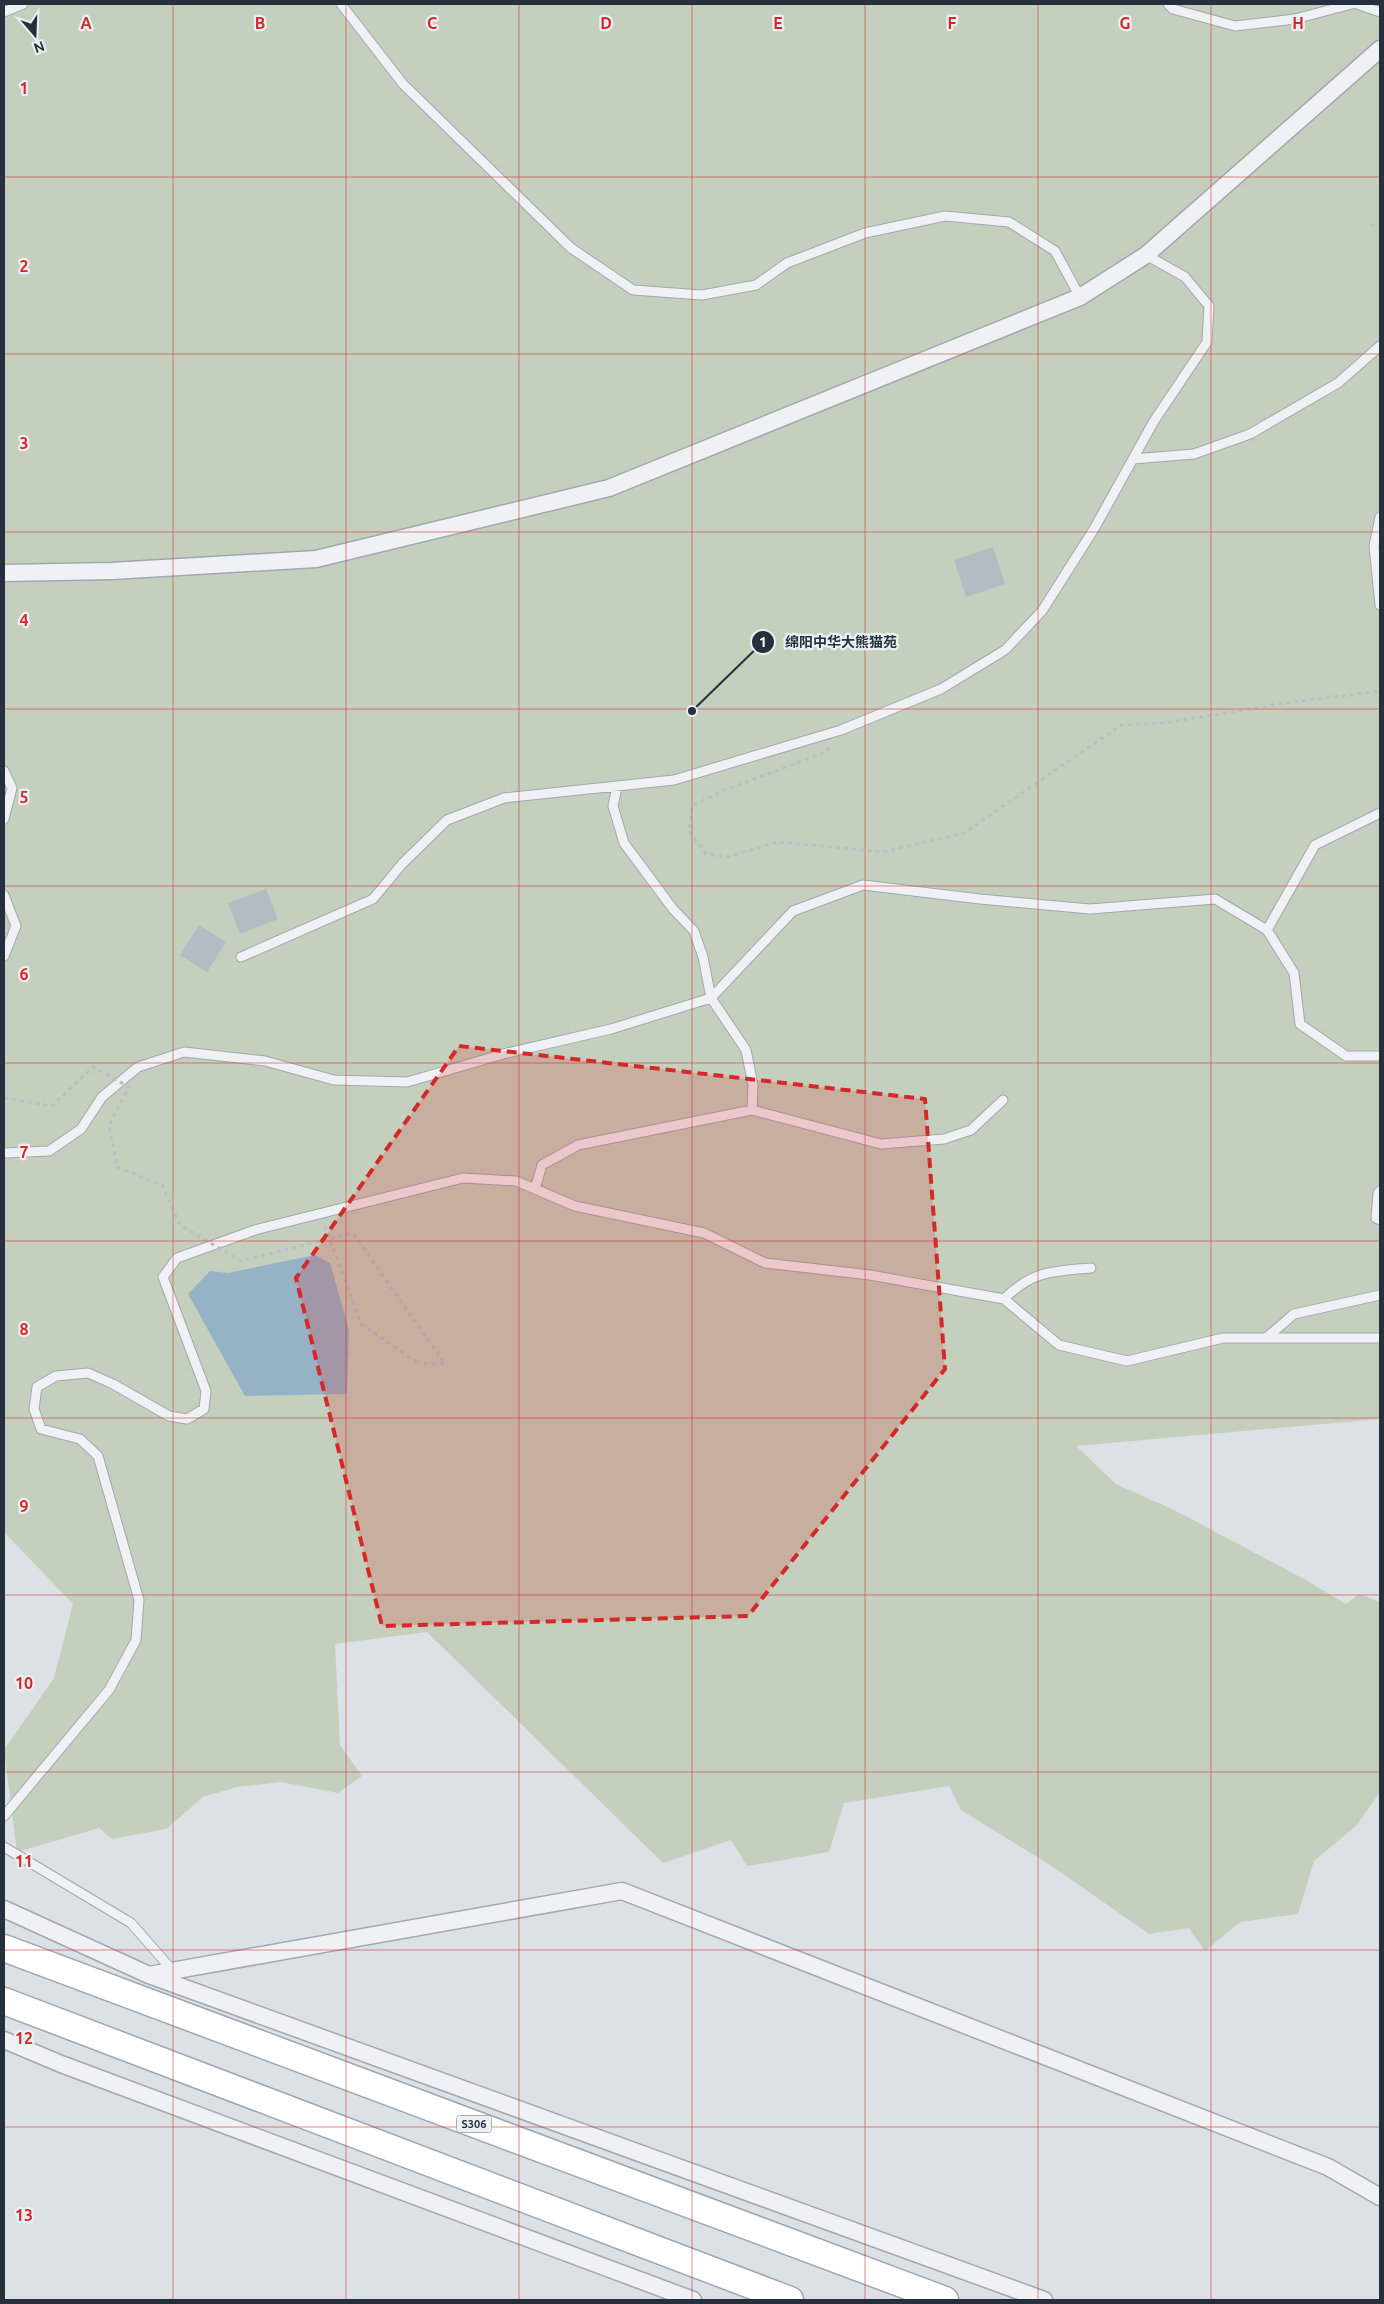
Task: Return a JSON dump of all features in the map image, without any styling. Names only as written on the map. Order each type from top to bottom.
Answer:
[{"type":"main road","name":"S306","points":[[4,1948],[945,2300]]},
{"type":"main road","points":[[4,2001],[790,2300]]},
{"type":"street","points":[[4,573],[112,571],[316,559],[609,488],[1080,297],[1146,255],[1380,49]]},
{"type":"street","points":[[149,1975],[622,1891],[1328,2167],[1380,2198]]},
{"type":"street","points":[[4,1909],[149,1975],[1044,2300]]},
{"type":"street","points":[[4,2040],[61,2064],[693,2300]]},
{"type":"lane","points":[[4,12],[23,4]]},
{"type":"lane","points":[[341,4],[402,84],[416,98],[570,248],[633,290],[702,296],[756,285],[787,263],[865,233],[945,216],[1009,222],[1055,251],[1080,297]]},
{"type":"lane","points":[[1168,4],[1173,9],[1235,26],[1295,19],[1352,4]]},
{"type":"lane","points":[[1357,4],[1380,12]]},
{"type":"lane","points":[[241,957],[373,899],[402,864],[447,820],[504,798],[674,780],[842,730],[942,689],[1005,650],[1042,611],[1094,529],[1154,421],[1207,342],[1209,306],[1185,277],[1146,255]]},
{"type":"lane","points":[[1133,459],[1194,454],[1250,434],[1338,383],[1380,346]]},
{"type":"lane","points":[[1380,517],[1374,546],[1380,605]]},
{"type":"lane","points":[[4,771],[12,788],[4,818]]},
{"type":"lane","points":[[617,787],[614,806],[624,843],[673,908],[694,931],[703,958],[712,998],[746,1050],[753,1085],[752,1110]]},
{"type":"lane","points":[[1267,930],[1315,845],[1380,813]]},
{"type":"lane","points":[[4,1153],[49,1151],[81,1129],[102,1097],[138,1067],[184,1052],[265,1061],[334,1080],[407,1082],[507,1053],[611,1029],[712,998],[793,912],[863,885],[980,899],[1090,909],[1215,899],[1267,930],[1294,973],[1300,1024],[1346,1056],[1380,1056]]},
{"type":"lane","points":[[4,895],[16,926],[4,956]]},
{"type":"lane","points":[[534,1189],[542,1165],[578,1145],[752,1110],[881,1144],[944,1139],[971,1130],[1003,1100]]},
{"type":"lane","points":[[4,1816],[110,1690],[136,1640],[139,1600],[98,1456],[80,1439],[41,1429],[34,1409],[37,1387],[56,1376],[88,1373],[113,1384],[169,1416],[188,1419],[204,1409],[206,1391],[163,1277],[177,1258],[255,1230],[463,1178],[516,1181],[575,1206],[704,1233],[765,1263],[870,1274],[1004,1299],[1059,1345],[1127,1361],[1223,1338],[1380,1338]]},
{"type":"lane","points":[[1380,1191],[1378,1192],[1376,1218],[1380,1220]]},
{"type":"lane","points":[[1004,1299],[1018,1285],[1046,1272],[1091,1268]]},
{"type":"lane","points":[[1266,1338],[1294,1314],[1380,1295]]},
{"type":"lane","points":[[4,1847],[131,1923],[174,1971]]},
{"type":"path","points":[[1371,224],[1380,230]]},
{"type":"path","points":[[842,730],[839,741],[824,753],[725,790],[692,806],[689,831],[704,852],[727,857],[778,842],[883,852],[964,833],[1121,725],[1164,723],[1286,703],[1380,691]]},
{"type":"path","points":[[4,1098],[52,1106],[93,1067],[128,1087],[109,1125],[117,1167],[162,1184],[180,1225],[241,1262],[353,1233],[445,1364],[418,1363],[361,1324],[321,1214]]},
{"type":"highlighted area","points":[[459,1046],[925,1099],[945,1369],[748,1616],[382,1626],[296,1278]]},
{"type":"green space","points":[[4,4],[1380,4],[1380,1419],[1076,1446],[1116,1484],[1176,1511],[1304,1579],[1346,1604],[1359,1594],[1380,1602],[1380,1792],[1356,1826],[1314,1861],[1298,1914],[1240,1922],[1205,1951],[1189,1928],[1149,1934],[1053,1867],[961,1810],[949,1786],[844,1803],[829,1852],[747,1866],[731,1840],[663,1863],[427,1632],[335,1644],[340,1745],[362,1776],[338,1793],[281,1782],[237,1787],[203,1797],[166,1829],[112,1839],[99,1828],[17,1852],[4,1750],[54,1678],[73,1604],[4,1532]]},
{"type":"water","points":[[315,1255],[330,1263],[349,1330],[347,1394],[245,1396],[188,1294],[210,1271],[228,1273]]},
{"type":"building","points":[[993,547],[1005,584],[966,597],[954,560]]},
{"type":"building","points":[[266,889],[278,919],[240,934],[228,903]]},
{"type":"building","points":[[199,925],[226,942],[207,972],[180,955]]},
{"type":"place","name":"绵阳中华大熊猫苑","points":[[692,711]]}]
